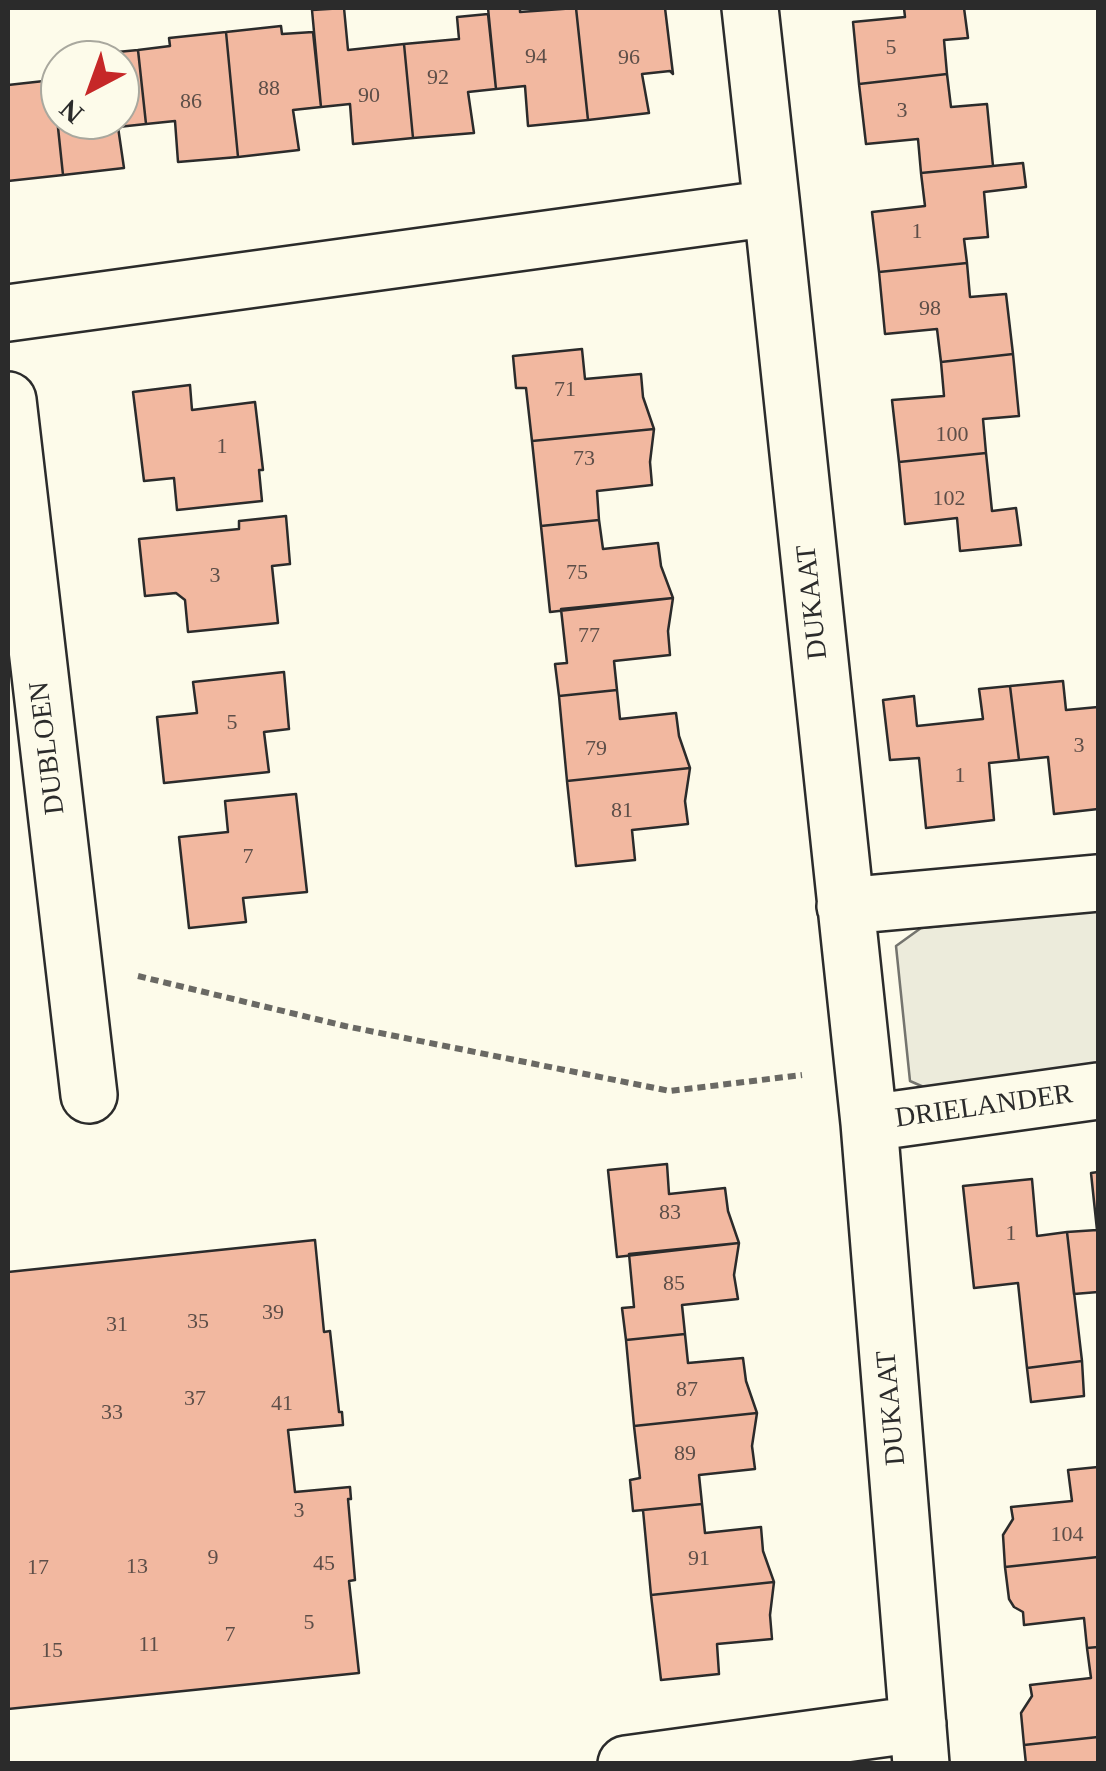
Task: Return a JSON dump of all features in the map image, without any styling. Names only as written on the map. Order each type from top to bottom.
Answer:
[{"type":"street","name":"DUKAAT","points":[[750,8],[869,1123],[919,1744]]},
{"type":"street","points":[[8,313],[772,208]]},
{"type":"street","name":"DUBLOEN","points":[[8,400],[89,1096]]},
{"type":"street","points":[[845,906],[1098,882]]},
{"type":"street","name":"DRIELANDER","points":[[869,1123],[1098,1090]]},
{"type":"street","points":[[626,1764],[919,1744]]},
{"type":"path","points":[[73,960],[345,1026],[670,1091],[863,1070]]},
{"type":"shaded area","points":[[1098,910],[1098,1076],[935,1092],[910,1081],[896,946],[921,928]]},
{"type":"building","points":[[344,8],[348,50],[404,44],[413,138],[353,144],[350,104],[321,107],[312,10]]},
{"type":"building","points":[[488,8],[520,8],[520,12],[576,8],[588,120],[528,126],[525,86],[496,89]]},
{"type":"building","points":[[576,8],[665,8],[673,74],[642,74],[649,113],[588,120]]},
{"type":"building","points":[[904,8],[964,8],[968,38],[944,40],[947,74],[859,84],[853,22],[905,17]]},
{"type":"building","points":[[488,14],[496,89],[468,92],[474,133],[413,138],[404,44],[459,39],[457,17]]},
{"type":"building","points":[[281,26],[282,34],[313,32],[321,107],[293,110],[299,150],[238,157],[226,32]]},
{"type":"building","points":[[226,32],[238,157],[178,162],[175,121],[146,124],[140,50],[170,46],[169,38]]},
{"type":"building","points":[[140,68],[146,124],[140,125]]},
{"type":"building","points":[[947,74],[951,107],[987,104],[993,166],[921,173],[918,139],[866,144],[859,84]]},
{"type":"building","points":[[40,81],[40,140],[59,140],[63,175],[8,181],[8,85]]},
{"type":"building","points":[[59,140],[120,140],[124,168],[63,175]]},
{"type":"building","points":[[1023,163],[1026,187],[984,192],[988,237],[964,239],[967,263],[879,272],[872,212],[925,206],[921,173]]},
{"type":"building","points":[[967,263],[970,297],[1006,294],[1013,354],[941,362],[937,329],[885,334],[879,272]]},
{"type":"building","points":[[582,349],[585,379],[641,374],[643,397],[654,429],[532,441],[526,388],[516,388],[513,356]]},
{"type":"building","points":[[1013,354],[1019,416],[983,419],[986,453],[899,462],[892,400],[944,396],[941,362]]},
{"type":"building","points":[[190,385],[192,410],[255,402],[263,470],[259,470],[262,501],[177,510],[174,478],[144,481],[133,392]]},
{"type":"building","points":[[654,429],[652,485],[597,491],[599,520],[541,526],[532,441]]},
{"type":"building","points":[[986,453],[992,511],[1016,508],[1021,545],[960,551],[957,518],[905,524],[899,462]]},
{"type":"building","points":[[286,516],[290,564],[272,566],[278,623],[188,632],[185,600],[176,593],[145,596],[139,539],[239,529],[239,521]]},
{"type":"building","points":[[599,520],[603,549],[658,543],[661,566],[673,598],[550,612],[541,526]]},
{"type":"building","points":[[673,598],[668,631],[670,655],[614,661],[617,690],[559,696],[555,664],[567,663],[561,609]]},
{"type":"building","points":[[284,672],[289,729],[264,732],[269,772],[164,783],[157,717],[197,713],[193,682]]},
{"type":"building","points":[[1063,681],[1066,710],[1098,707],[1098,809],[1054,814],[1048,757],[1019,760],[1010,686]]},
{"type":"building","points":[[1010,686],[1019,760],[989,763],[994,820],[926,828],[919,758],[890,760],[883,700],[914,696],[917,726],[983,719],[979,689]]},
{"type":"building","points":[[617,690],[620,719],[676,713],[690,768],[567,781],[559,696]]},
{"type":"building","points":[[690,768],[685,801],[688,824],[632,830],[635,860],[576,866],[567,781]]},
{"type":"building","points":[[296,794],[307,892],[243,898],[246,922],[189,928],[179,837],[228,832],[225,801]]},
{"type":"building","points":[[667,1164],[669,1194],[725,1188],[739,1243],[617,1257],[608,1170]]},
{"type":"building","points":[[1098,1172],[1098,1292],[1074,1294],[1067,1232],[1097,1230],[1091,1173]]},
{"type":"building","points":[[1032,1179],[1037,1236],[1067,1232],[1082,1361],[1027,1368],[1018,1283],[974,1288],[963,1186]]},
{"type":"building","points":[[315,1240],[324,1332],[330,1331],[343,1425],[288,1430],[295,1492],[350,1487],[355,1580],[349,1581],[359,1673],[8,1709],[8,1272]]},
{"type":"building","points":[[739,1243],[734,1275],[738,1299],[682,1305],[685,1334],[626,1340],[622,1308],[634,1307],[629,1254]]},
{"type":"building","points":[[685,1334],[688,1363],[743,1358],[757,1413],[634,1426],[626,1340]]},
{"type":"building","points":[[1082,1361],[1084,1396],[1031,1402],[1027,1368]]},
{"type":"building","points":[[757,1413],[752,1446],[755,1469],[699,1475],[702,1504],[633,1511],[630,1480],[640,1478],[634,1426]]},
{"type":"building","points":[[1098,1467],[1098,1557],[1005,1567],[1003,1535],[1013,1519],[1011,1507],[1072,1501],[1068,1470]]},
{"type":"building","points":[[702,1504],[705,1533],[761,1527],[763,1551],[774,1582],[651,1595],[643,1510]]},
{"type":"building","points":[[1098,1557],[1098,1647],[1087,1648],[1084,1618],[1024,1625],[1023,1612],[1009,1599],[1005,1567]]},
{"type":"building","points":[[774,1582],[772,1639],[717,1644],[719,1674],[661,1680],[651,1595]]},
{"type":"building","points":[[1098,1647],[1098,1737],[1024,1745],[1021,1713],[1032,1696],[1030,1685],[1091,1678],[1087,1648]]},
{"type":"building","points":[[1098,1737],[1098,1764],[1026,1764],[1024,1745]]}]
